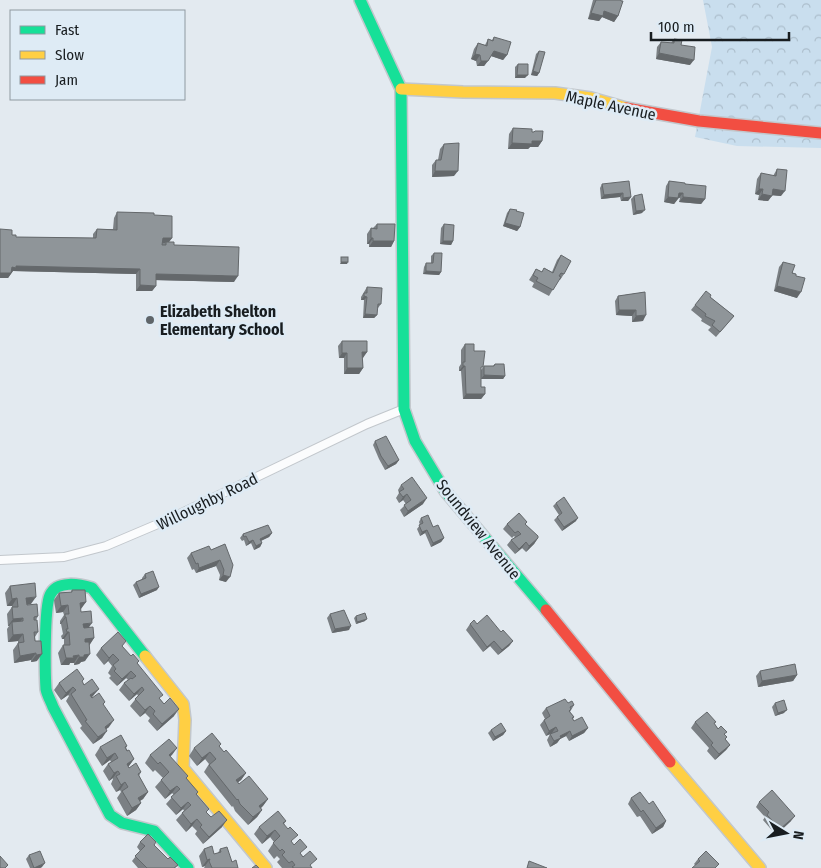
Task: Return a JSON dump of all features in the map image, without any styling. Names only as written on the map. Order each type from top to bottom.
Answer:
[{"type":"street","name":"Soundview Avenue","points":[[360,0],[401,89],[404,409],[416,442],[445,491],[760,868]]},
{"type":"street","name":"Maple Avenue","points":[[401,89],[566,94],[688,120],[821,133]]},
{"type":"street","name":"Willoughby Road","points":[[0,560],[64,557],[106,546],[165,521],[367,424],[404,409]]},
{"type":"street","points":[[188,868],[154,831],[122,823],[110,815],[53,707],[46,691],[46,611],[50,594],[61,585],[79,584],[92,588],[183,704],[186,718],[182,756],[183,768],[266,868]]},
{"type":"green space","points":[[703,0],[821,0],[821,148],[737,146],[695,137],[712,47]]},
{"type":"building","points":[[596,0],[623,1],[618,16],[604,11],[603,16],[591,13]]},
{"type":"building","points":[[494,37],[511,42],[507,55],[494,51],[488,61],[481,61],[480,55],[475,54],[478,43],[487,46],[488,39],[493,41]]},
{"type":"building","points":[[674,39],[682,40],[681,45],[695,47],[694,60],[659,53],[661,42],[674,43]]},
{"type":"building","points":[[539,51],[545,52],[539,73],[533,71]]},
{"type":"building","points":[[518,64],[528,64],[528,75],[517,75]]},
{"type":"building","points":[[513,128],[532,129],[532,132],[543,131],[542,141],[532,141],[532,144],[512,143]]},
{"type":"building","points":[[459,143],[458,171],[435,171],[436,160],[441,160],[444,144]]},
{"type":"building","points":[[777,169],[787,170],[785,191],[773,189],[772,196],[762,194],[763,189],[759,189],[761,173],[776,176]]},
{"type":"building","points":[[629,181],[631,197],[623,198],[623,193],[604,195],[602,184]]},
{"type":"building","points":[[669,181],[706,186],[705,199],[683,197],[683,193],[679,193],[678,198],[668,197]]},
{"type":"building","points":[[642,194],[645,210],[636,211],[634,196]]},
{"type":"building","points":[[510,209],[524,213],[520,227],[505,223]]},
{"type":"building","points":[[117,212],[154,213],[154,215],[172,216],[172,238],[163,238],[162,245],[166,245],[166,242],[174,242],[174,245],[239,247],[238,276],[156,274],[156,286],[140,285],[140,269],[16,266],[16,268],[12,267],[11,273],[0,273],[0,229],[12,230],[12,235],[16,235],[16,237],[96,238],[97,229],[117,230]]},
{"type":"building","points":[[377,224],[395,224],[394,241],[373,241],[373,238],[371,238],[371,228],[377,229]]},
{"type":"building","points":[[444,224],[454,225],[453,241],[443,241]]},
{"type":"building","points":[[434,253],[442,253],[441,272],[426,271],[426,263],[433,263]]},
{"type":"building","points":[[561,255],[571,261],[564,274],[561,273],[559,276],[561,277],[553,290],[536,281],[538,278],[533,275],[536,269],[542,272],[544,268],[553,273]]},
{"type":"building","points":[[341,257],[348,257],[348,262],[341,262]]},
{"type":"building","points":[[783,262],[795,265],[792,273],[805,278],[801,292],[777,286]]},
{"type":"building","points":[[367,287],[382,288],[381,304],[378,304],[377,315],[365,314],[367,297],[364,296],[364,293],[367,293]]},
{"type":"building","points":[[706,291],[711,295],[710,297],[734,316],[720,332],[712,325],[715,321],[705,316],[706,314],[695,305]]},
{"type":"building","points":[[645,292],[646,315],[636,316],[636,310],[619,310],[618,296]]},
{"type":"building","points":[[342,341],[367,341],[367,352],[362,352],[363,368],[347,368],[347,353],[342,353]]},
{"type":"building","points":[[465,344],[474,344],[474,351],[485,351],[483,367],[481,367],[481,387],[485,387],[485,394],[466,394],[465,366],[463,366],[463,362],[465,362]]},
{"type":"building","points":[[495,364],[504,364],[505,376],[484,375],[484,366],[494,366]]},
{"type":"building","points":[[386,436],[399,460],[388,466],[381,456],[375,441]]},
{"type":"building","points":[[412,477],[427,498],[408,511],[404,505],[411,500],[407,494],[403,497],[399,492],[404,489],[401,485]]},
{"type":"building","points":[[564,497],[578,518],[564,527],[557,517],[562,513],[556,503]]},
{"type":"building","points":[[519,513],[527,522],[525,524],[538,538],[529,546],[526,542],[519,549],[511,540],[521,534],[518,531],[515,533],[507,524]]},
{"type":"building","points":[[428,515],[433,527],[438,525],[444,538],[433,543],[427,530],[422,532],[419,525],[423,523],[421,518]]},
{"type":"building","points":[[268,525],[272,533],[260,539],[262,543],[256,546],[253,540],[249,542],[246,536],[244,537],[243,534]]},
{"type":"building","points":[[225,544],[233,565],[230,577],[223,575],[224,570],[220,560],[199,568],[191,553],[209,546],[211,550]]},
{"type":"building","points":[[153,571],[159,587],[141,594],[136,582],[146,578],[145,574]]},
{"type":"building","points":[[35,583],[36,597],[26,598],[27,605],[37,604],[38,616],[34,617],[34,620],[37,620],[38,632],[34,632],[35,641],[41,641],[42,654],[36,655],[36,653],[20,656],[18,643],[24,642],[23,634],[13,635],[12,622],[23,621],[23,618],[13,619],[12,607],[18,607],[17,598],[12,599],[10,586]]},
{"type":"building","points":[[72,590],[85,590],[86,602],[80,603],[81,612],[91,611],[92,623],[83,624],[84,628],[93,627],[94,638],[85,639],[85,642],[89,642],[90,654],[84,655],[84,657],[79,657],[79,655],[73,656],[74,658],[66,658],[63,645],[70,645],[65,614],[69,614],[68,605],[61,606],[59,593],[72,592]]},
{"type":"building","points":[[344,610],[351,626],[335,629],[330,614]]},
{"type":"building","points":[[365,613],[367,619],[357,622],[356,616]]},
{"type":"building","points":[[487,615],[501,632],[503,630],[513,641],[502,650],[494,641],[487,647],[470,624],[474,620],[477,624]]},
{"type":"building","points":[[118,632],[126,641],[122,646],[131,656],[133,654],[139,661],[137,663],[163,695],[159,698],[164,704],[170,698],[179,709],[162,724],[153,714],[155,711],[150,706],[145,710],[135,699],[144,690],[142,687],[134,694],[124,683],[136,676],[131,671],[122,679],[114,671],[116,669],[113,665],[119,660],[113,654],[109,658],[101,648]]},
{"type":"building","points":[[795,664],[797,675],[762,681],[760,671]]},
{"type":"building","points":[[77,669],[84,679],[82,681],[84,685],[92,679],[99,689],[90,695],[92,698],[99,693],[105,702],[103,704],[114,720],[105,727],[107,731],[98,737],[85,721],[87,720],[71,694],[76,690],[73,687],[66,693],[59,683]]},
{"type":"building","points":[[565,699],[568,703],[572,701],[574,705],[570,707],[569,711],[574,717],[572,718],[574,721],[582,717],[588,728],[572,736],[570,731],[554,741],[550,734],[558,731],[556,727],[549,731],[544,720],[550,716],[546,708]]},
{"type":"building","points":[[784,700],[787,710],[778,713],[775,703]]},
{"type":"building","points":[[707,712],[716,722],[714,723],[718,729],[721,726],[727,732],[724,734],[727,737],[725,739],[730,745],[719,754],[711,745],[713,743],[695,722]]},
{"type":"building","points":[[501,723],[506,731],[495,737],[491,730]]},
{"type":"building","points":[[212,733],[221,744],[219,746],[224,752],[226,750],[246,773],[236,780],[239,784],[249,776],[268,799],[259,806],[262,810],[253,817],[240,804],[238,799],[209,765],[216,759],[210,752],[202,758],[194,748]]},
{"type":"building","points":[[121,735],[127,746],[125,747],[127,751],[129,750],[134,759],[127,764],[129,768],[136,763],[141,772],[138,774],[148,792],[138,798],[141,803],[132,808],[122,791],[128,787],[125,782],[121,785],[116,776],[120,774],[118,771],[114,773],[108,764],[118,758],[115,753],[107,758],[100,747]]},
{"type":"building","points":[[169,739],[177,748],[169,755],[188,776],[186,778],[198,792],[196,794],[209,809],[206,812],[211,817],[219,811],[227,820],[209,837],[200,827],[202,825],[197,819],[191,824],[182,813],[191,805],[188,802],[181,808],[171,797],[180,789],[177,786],[170,791],[161,780],[169,772],[150,755]]},
{"type":"building","points":[[772,790],[795,816],[780,829],[767,815],[769,812],[759,802]]},
{"type":"building","points":[[640,792],[649,804],[653,801],[666,821],[656,828],[643,810],[641,812],[631,798]]},
{"type":"building","points":[[278,811],[286,821],[283,823],[288,829],[290,827],[298,835],[291,841],[294,845],[300,839],[307,847],[300,853],[303,857],[310,851],[317,859],[310,865],[312,868],[292,867],[295,865],[292,861],[289,863],[282,855],[285,852],[282,849],[280,851],[273,843],[280,836],[275,830],[267,836],[259,827]]},
{"type":"building","points":[[148,834],[156,842],[154,845],[168,859],[170,857],[178,865],[174,868],[147,868],[135,856],[145,846],[140,842]]},
{"type":"building","points":[[212,846],[214,854],[221,852],[220,849],[227,847],[232,862],[236,860],[238,868],[212,868],[210,859],[207,860],[204,849]]},
{"type":"building","points":[[40,851],[45,863],[34,868],[29,855]]},
{"type":"building","points":[[706,851],[719,864],[715,868],[692,868],[700,861],[698,859]]},
{"type":"building","points":[[0,856],[8,865],[5,868],[0,868]]},
{"type":"building","points":[[529,861],[547,868],[527,868]]},
{"type":"traffic: fast","points":[[360,0],[401,89],[404,409],[415,441],[445,491],[546,610]]},
{"type":"traffic: fast","points":[[145,656],[92,588],[69,584],[53,590],[48,602],[45,656],[47,691],[53,707],[110,815],[122,823],[154,831],[188,868]]},
{"type":"traffic: slow","points":[[401,89],[555,93],[591,98],[626,108]]},
{"type":"traffic: slow","points":[[145,656],[183,704],[185,720],[183,768],[266,868]]},
{"type":"traffic: slow","points":[[670,762],[760,868]]},
{"type":"traffic: jam","points":[[626,108],[699,121],[821,133]]},
{"type":"traffic: jam","points":[[546,610],[670,762]]},
{"type":"place","name":"Elizabeth Shelton Elementary School","points":[[150,320]]}]
